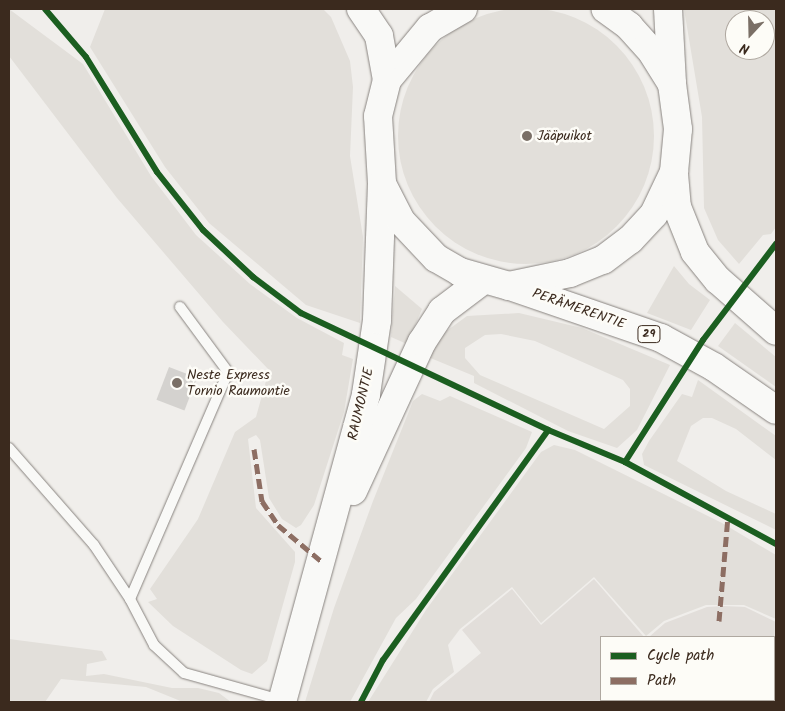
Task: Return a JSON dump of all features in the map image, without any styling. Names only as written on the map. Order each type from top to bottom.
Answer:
[{"type":"main road","name":"29","points":[[361,9],[379,36],[386,80],[378,116],[382,184],[401,221],[418,242],[460,272],[496,283]]},
{"type":"main road","name":"29","points":[[386,80],[430,28],[463,9]]},
{"type":"main road","points":[[606,9],[647,46],[672,84]]},
{"type":"main road","points":[[668,9],[672,84],[678,129],[674,172],[677,207],[695,252],[718,280],[776,331]]},
{"type":"main road","points":[[496,283],[570,273],[603,260],[630,240],[654,214],[674,172]]},
{"type":"main road","name":"RAUMONTIE","points":[[282,701],[366,394],[377,320],[382,184]]},
{"type":"main road","name":"RAUMONTIE","points":[[321,561],[422,342],[442,311],[496,283]]},
{"type":"main road","name":"PERÄMERENTIE","points":[[496,283],[661,338],[714,367],[776,410]]},
{"type":"lane","points":[[130,599],[228,372],[180,307]]},
{"type":"lane","points":[[9,448],[94,545],[130,599],[154,645],[184,673],[282,701]]},
{"type":"shaded area","points":[[513,8],[539,8],[563,13],[586,23],[617,45],[633,65],[649,99],[654,123],[654,149],[649,173],[633,207],[617,227],[597,243],[563,259],[539,264],[513,264],[489,259],[466,249],[435,227],[419,207],[403,173],[398,149],[398,123],[403,99],[413,76],[435,45],[455,29],[489,13]]},
{"type":"shaded area","points":[[9,9],[83,64],[151,176],[196,235],[250,284],[297,318],[344,343],[342,355],[353,359],[344,412],[314,505],[301,525],[296,528],[282,519],[269,498],[260,440],[256,435],[248,439],[256,508],[295,552],[295,562],[267,661],[252,674],[241,670],[173,626],[148,602],[157,599],[150,589],[198,519],[235,432],[256,417],[269,370],[223,322],[117,198],[9,56]]},
{"type":"shaded area","points":[[105,9],[323,9],[331,17],[350,61],[353,87],[350,156],[363,237],[360,323],[306,305],[209,223],[165,167],[90,47]]},
{"type":"shaded area","points":[[684,9],[776,9],[776,227],[771,234],[763,235],[739,264],[718,240],[704,208],[702,117]]},
{"type":"shaded area","points":[[674,266],[689,284],[710,300],[691,330],[647,313]]},
{"type":"shaded area","points":[[395,286],[422,309],[407,344],[391,337]]},
{"type":"shaded area","points":[[519,313],[582,328],[670,365],[637,430],[617,448],[568,431],[474,383],[474,376],[428,357],[441,335],[467,316]],"holes":[[[501,334],[535,341],[623,380],[630,389],[630,406],[604,429],[480,375],[465,358],[465,348],[485,335]]]},
{"type":"shaded area","points":[[735,323],[776,357],[776,387],[718,346]]},
{"type":"shaded area","points":[[698,380],[776,436],[776,460],[736,429],[712,418],[703,418],[691,426],[677,461],[726,491],[776,514],[776,530],[644,465],[642,454],[649,441],[682,394],[692,397]]},
{"type":"shaded area","points":[[422,394],[440,401],[450,396],[532,432],[526,448],[416,599],[396,618],[350,702],[305,702],[334,608],[373,501],[413,401]]},
{"type":"shaded area","points":[[554,445],[575,450],[722,523],[776,555],[776,619],[744,605],[706,605],[664,621],[646,636],[594,577],[541,623],[512,587],[460,629],[448,645],[454,672],[433,689],[426,702],[368,702],[426,610],[541,452]]},
{"type":"shaded area","points":[[594,579],[643,636],[600,636],[600,701],[775,701],[775,636],[650,636],[665,623],[707,607],[745,607],[776,622],[776,702],[429,702],[434,692],[481,653],[462,630],[512,589],[541,625]]},
{"type":"shaded area","points":[[9,639],[102,651],[107,660],[87,664],[86,676],[104,674],[172,688],[198,688],[219,693],[231,702],[183,702],[146,687],[61,679],[45,702],[9,702]]},
{"type":"building","points":[[169,367],[197,378],[184,410],[156,400]]},
{"type":"marked path","points":[[254,449],[262,501],[278,525],[321,561]]},
{"type":"marked path","points":[[719,621],[728,516]]},
{"type":"cycle path","points":[[45,9],[86,57],[157,172],[203,230],[253,277],[301,313],[548,430],[625,462],[776,544]]},
{"type":"cycle path","points":[[625,462],[703,340],[776,244]]},
{"type":"cycle path","points":[[361,702],[383,660],[548,430]]},
{"type":"place","name":"Jääpuikot","points":[[527,136]]},
{"type":"place","name":"Neste Express Tornio Raumontie","points":[[177,383]]}]
